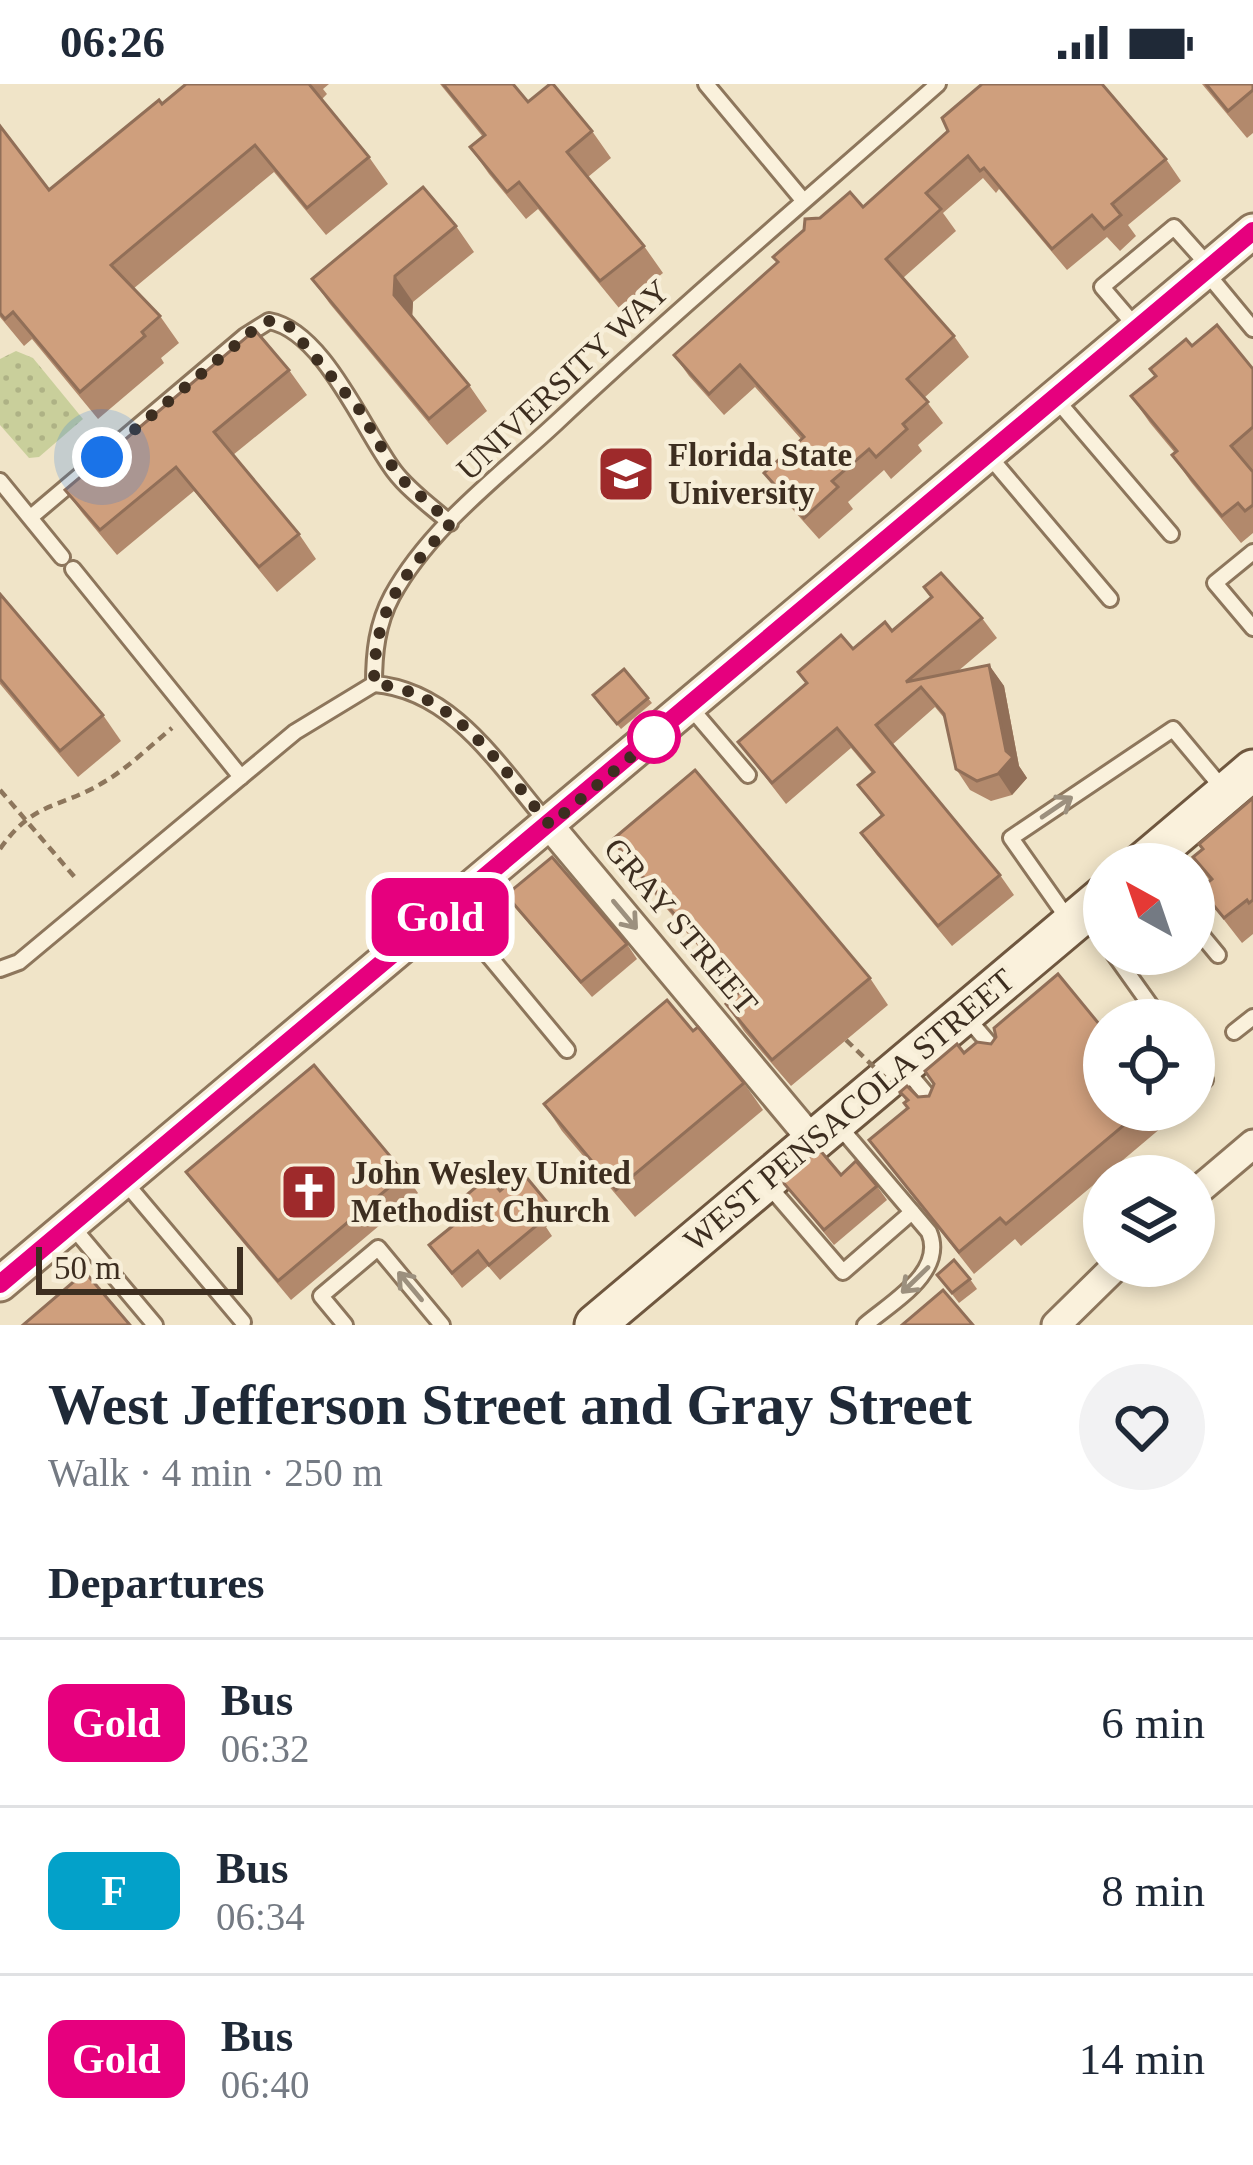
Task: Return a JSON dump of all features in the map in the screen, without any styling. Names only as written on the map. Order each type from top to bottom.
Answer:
[{"type":"main road","points":[[1167,843],[1240,781]]},
{"type":"main road","name":"WEST PENSACOLA STREET","points":[[595,1325],[825,1131],[907,1084],[970,1008],[1083,924]]},
{"type":"street","points":[[0,1284],[1137,328],[1208,269],[1248,244]]},
{"type":"street","name":"GRAY STREET","points":[[550,825],[825,1131]]},
{"type":"street","points":[[1215,1176],[1253,1144]]},
{"type":"street","points":[[1056,1325],[1095,1287]]},
{"type":"lane","points":[[706,84],[802,199]]},
{"type":"lane","name":"UNIVERSITY WAY","points":[[374,684],[376,637],[391,598],[416,560],[634,348],[938,84]]},
{"type":"lane","points":[[1137,328],[1102,287],[1174,227],[1253,328]]},
{"type":"lane","points":[[31,518],[245,336],[269,321],[287,324],[303,339],[359,409],[398,476],[451,523]]},
{"type":"lane","points":[[1055,398],[1171,534]]},
{"type":"lane","points":[[988,455],[1110,599]]},
{"type":"lane","points":[[0,481],[241,777]]},
{"type":"lane","points":[[1253,552],[1215,583],[1253,628]]},
{"type":"lane","points":[[0,969],[19,962],[295,732],[374,684]]},
{"type":"lane","name":"GRAY STREET","points":[[374,684],[420,694],[445,711],[484,746],[550,825]]},
{"type":"lane","points":[[690,706],[748,775]]},
{"type":"lane","points":[[1083,910],[1011,838],[1173,729],[1240,781]]},
{"type":"lane","points":[[449,909],[567,1050]]},
{"type":"lane","points":[[1215,951],[1218,955]]},
{"type":"lane","points":[[970,1008],[975,1027],[1000,1056]]},
{"type":"lane","points":[[1234,1032],[1253,1017]]},
{"type":"lane","points":[[907,1084],[938,1108]]},
{"type":"lane","points":[[825,1131],[913,1213],[935,1247],[929,1268],[865,1325]]},
{"type":"lane","points":[[124,1181],[243,1322]]},
{"type":"lane","points":[[765,1181],[844,1272],[913,1213]]},
{"type":"lane","points":[[71,1225],[154,1325]]},
{"type":"lane","points":[[345,1325],[321,1296],[378,1248],[442,1325]]},
{"type":"path","points":[[0,849],[25,819],[104,782],[177,724]]},
{"type":"path","points":[[0,790],[78,881]]},
{"type":"path","points":[[846,1040],[907,1084]]},
{"type":"green space","points":[[16,351],[33,358],[83,419],[39,457],[29,458],[0,425],[0,359]]},
{"type":"building","points":[[186,84],[309,84],[369,157],[307,208],[255,145],[111,265],[160,316],[142,332],[145,336],[80,392],[13,312],[5,319],[0,313],[0,126],[49,190],[159,100],[162,104]]},
{"type":"building","points":[[443,84],[513,84],[528,102],[553,84],[592,131],[567,152],[644,246],[600,281],[519,182],[507,192],[470,147],[485,135]]},
{"type":"building","points":[[982,84],[1102,84],[1166,159],[1112,204],[1121,215],[1104,229],[1092,215],[1052,249],[984,168],[980,171],[968,156],[926,193],[941,209],[886,259],[954,336],[907,379],[928,402],[903,424],[907,429],[876,457],[869,449],[832,481],[838,487],[804,518],[764,473],[804,437],[740,365],[709,394],[674,355],[778,262],[773,257],[804,230],[805,219],[820,218],[850,192],[863,207],[948,131],[942,118]]},
{"type":"building","points":[[1206,84],[1253,84],[1253,90],[1228,111]]},
{"type":"building","points":[[423,187],[456,226],[395,276],[394,295],[469,385],[429,419],[312,279]]},
{"type":"building","points":[[1217,325],[1253,369],[1253,427],[1231,446],[1253,472],[1253,505],[1245,511],[1238,503],[1222,516],[1131,396],[1156,376],[1150,369],[1186,339],[1192,346]]},
{"type":"building","points":[[255,330],[289,370],[214,432],[299,534],[259,567],[176,467],[100,530],[65,490]]},
{"type":"building","points":[[941,573],[982,618],[906,682],[989,665],[1006,751],[1013,757],[998,774],[977,781],[956,769],[944,714],[921,687],[876,725],[1000,875],[938,926],[861,833],[883,815],[858,785],[874,772],[837,728],[772,783],[738,742],[807,683],[798,672],[841,635],[853,649],[885,622],[892,631],[932,597],[924,587]]},
{"type":"building","points":[[0,594],[103,715],[60,751],[0,679]]},
{"type":"building","points":[[624,669],[648,698],[617,724],[593,695]]},
{"type":"building","points":[[695,770],[870,978],[772,1060],[726,1004],[740,992],[612,840]]},
{"type":"building","points":[[1253,798],[1253,900],[1224,918],[1215,907],[1215,843],[1200,843]]},
{"type":"building","points":[[552,857],[627,944],[581,982],[506,895]]},
{"type":"building","points":[[1058,974],[1083,1004],[1083,1131],[1117,1131],[1006,1224],[1000,1218],[959,1252],[869,1140],[908,1108],[900,1092],[907,1086],[918,1097],[929,1096],[934,1084],[925,1071],[957,1044],[964,1053],[977,1042],[991,1044],[996,1037],[994,1028]]},
{"type":"building","points":[[667,1000],[693,1031],[698,1027],[744,1083],[616,1190],[544,1104]]},
{"type":"building","name":"John Wesley United Methodist Church","points":[[314,1065],[405,1174],[278,1281],[186,1172]]},
{"type":"building","points":[[819,1149],[841,1175],[856,1161],[877,1186],[824,1230],[781,1180]]},
{"type":"building","points":[[522,1172],[547,1202],[535,1212],[542,1221],[489,1265],[478,1251],[452,1273],[429,1245],[455,1224],[445,1213],[488,1177],[500,1191]]},
{"type":"building","points":[[954,1260],[970,1279],[952,1293],[937,1275]]},
{"type":"building","points":[[85,1272],[130,1325],[23,1325]]},
{"type":"building","points":[[943,1290],[973,1325],[902,1325]]},
{"type":"bus line","name":"Gold","points":[[0,1284],[1253,231]]},
{"type":"place","name":"Florida State University","points":[[626,474]]},
{"type":"place","name":"John Wesley United Methodist Church","points":[[309,1192]]},
{"type":"route","points":[[102,457],[257,327],[269,321],[287,324],[359,409],[398,476],[451,523],[416,560],[391,598],[376,637],[374,684],[420,694],[445,711],[484,746],[550,825],[659,733],[654,737]]}]
